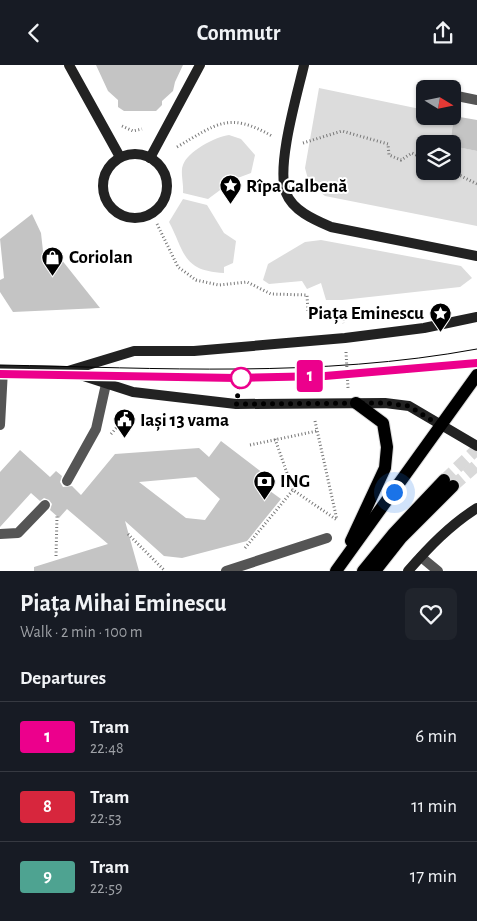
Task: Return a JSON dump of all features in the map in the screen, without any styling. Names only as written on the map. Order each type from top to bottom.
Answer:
[{"type":"main road","points":[[68,65],[120,157]]},
{"type":"main road","points":[[150,158],[200,65]]},
{"type":"main road","points":[[304,65],[288,140],[283,174],[286,193],[294,203],[308,217],[331,227],[477,256]]},
{"type":"main road","points":[[136,154],[150,158],[159,165],[164,174],[166,195],[154,213],[134,219],[114,211],[103,193],[106,173],[120,157],[136,154]]},
{"type":"main road","points":[[2,370],[68,371],[134,351],[194,351],[345,338],[424,328],[477,317]]},
{"type":"main road","points":[[68,371],[133,392],[236,404],[385,403],[409,406],[477,446]]},
{"type":"main road","points":[[338,568],[477,375]]},
{"type":"main road","points":[[338,568],[385,469],[387,447],[383,423],[353,403]]},
{"type":"main road","points":[[363,571],[394,533],[449,483],[401,538],[376,571]]},
{"type":"main road","points":[[408,571],[461,518],[477,508]]},
{"type":"street","points":[[461,97],[477,100]]},
{"type":"street","points":[[0,425],[2,370]]},
{"type":"street","points":[[67,481],[96,429],[106,384]]},
{"type":"street","points":[[0,534],[18,533],[45,505]]},
{"type":"street","points":[[226,571],[328,538]]},
{"type":"street","points":[[421,557],[438,571]]},
{"type":"path","points":[[177,147],[213,126],[235,121],[255,126],[274,137]]},
{"type":"path","points":[[303,143],[342,131],[388,145],[389,155],[401,160],[412,153],[416,155]]},
{"type":"path","points":[[461,176],[477,184]]},
{"type":"path","points":[[157,224],[178,267],[196,280],[219,285],[246,282],[271,294],[307,295],[308,312]]},
{"type":"path","points":[[342,309],[353,403]]},
{"type":"path","points":[[275,439],[293,490],[337,520],[315,421]]},
{"type":"path","points":[[250,445],[316,431]]},
{"type":"path","points":[[244,549],[293,490]]},
{"type":"path","points":[[56,555],[57,515]]},
{"type":"path","points":[[128,534],[165,571]]},
{"type":"shaded area","points":[[319,88],[416,108],[416,125],[453,125],[451,135],[416,135],[416,180],[461,180],[461,148],[477,151],[477,226],[325,196],[309,183],[305,168]]},
{"type":"shaded area","points":[[229,135],[241,139],[255,155],[251,173],[235,179],[208,199],[183,193],[182,171],[186,160],[203,145]]},
{"type":"shaded area","points":[[183,199],[207,205],[224,233],[236,241],[233,263],[224,267],[224,273],[210,271],[192,264],[182,251],[169,222]]},
{"type":"shaded area","points":[[321,240],[461,266],[472,278],[460,287],[342,300],[326,300],[321,283],[307,289],[302,281],[269,284],[263,280],[268,264],[305,242]]},
{"type":"building","points":[[96,65],[183,65],[173,91],[162,101],[162,105],[156,111],[124,111],[118,107],[118,100],[108,91]]},
{"type":"building","points":[[461,117],[477,120],[477,151],[461,148],[461,135],[451,135],[453,125],[461,125]]},
{"type":"building","points":[[32,214],[41,233],[44,260],[57,254],[100,308],[13,312],[0,292],[0,280],[4,278],[0,239]]},
{"type":"building","points":[[221,441],[276,483],[270,491],[281,499],[247,541],[182,558],[164,556],[125,521],[139,571],[34,571],[34,567],[108,544],[67,509],[59,518],[50,510],[52,504],[49,500],[44,498],[40,501],[31,493],[0,527],[0,472],[20,450],[50,477],[56,471],[62,476],[60,482],[63,487],[72,486],[81,495],[115,454],[199,448],[209,457]],"holes":[[[196,477],[220,499],[205,520],[186,518],[139,482]]]},
{"type":"tunnel","points":[[444,480],[477,449]]},
{"type":"tunnel","points":[[453,486],[477,465]]},
{"type":"tram line","points":[[0,365],[179,369],[299,368],[418,358],[477,349]]},
{"type":"tram line","points":[[0,374],[237,378],[325,376],[477,363]]},
{"type":"tram line","name":"1","points":[[0,374],[236,378],[325,376],[477,363]]},
{"type":"place","name":"Rîpa Galbenă","points":[[230,205]]},
{"type":"place","name":"Coriolan","points":[[53,276]]},
{"type":"place","name":"Piața Eminescu","points":[[440,332]]},
{"type":"place","name":"Iași 13 vama","points":[[124,439]]},
{"type":"place","name":"ING","points":[[264,500]]},
{"type":"route","points":[[241,378],[236,404],[385,403],[409,406],[441,426],[394,492]]}]
